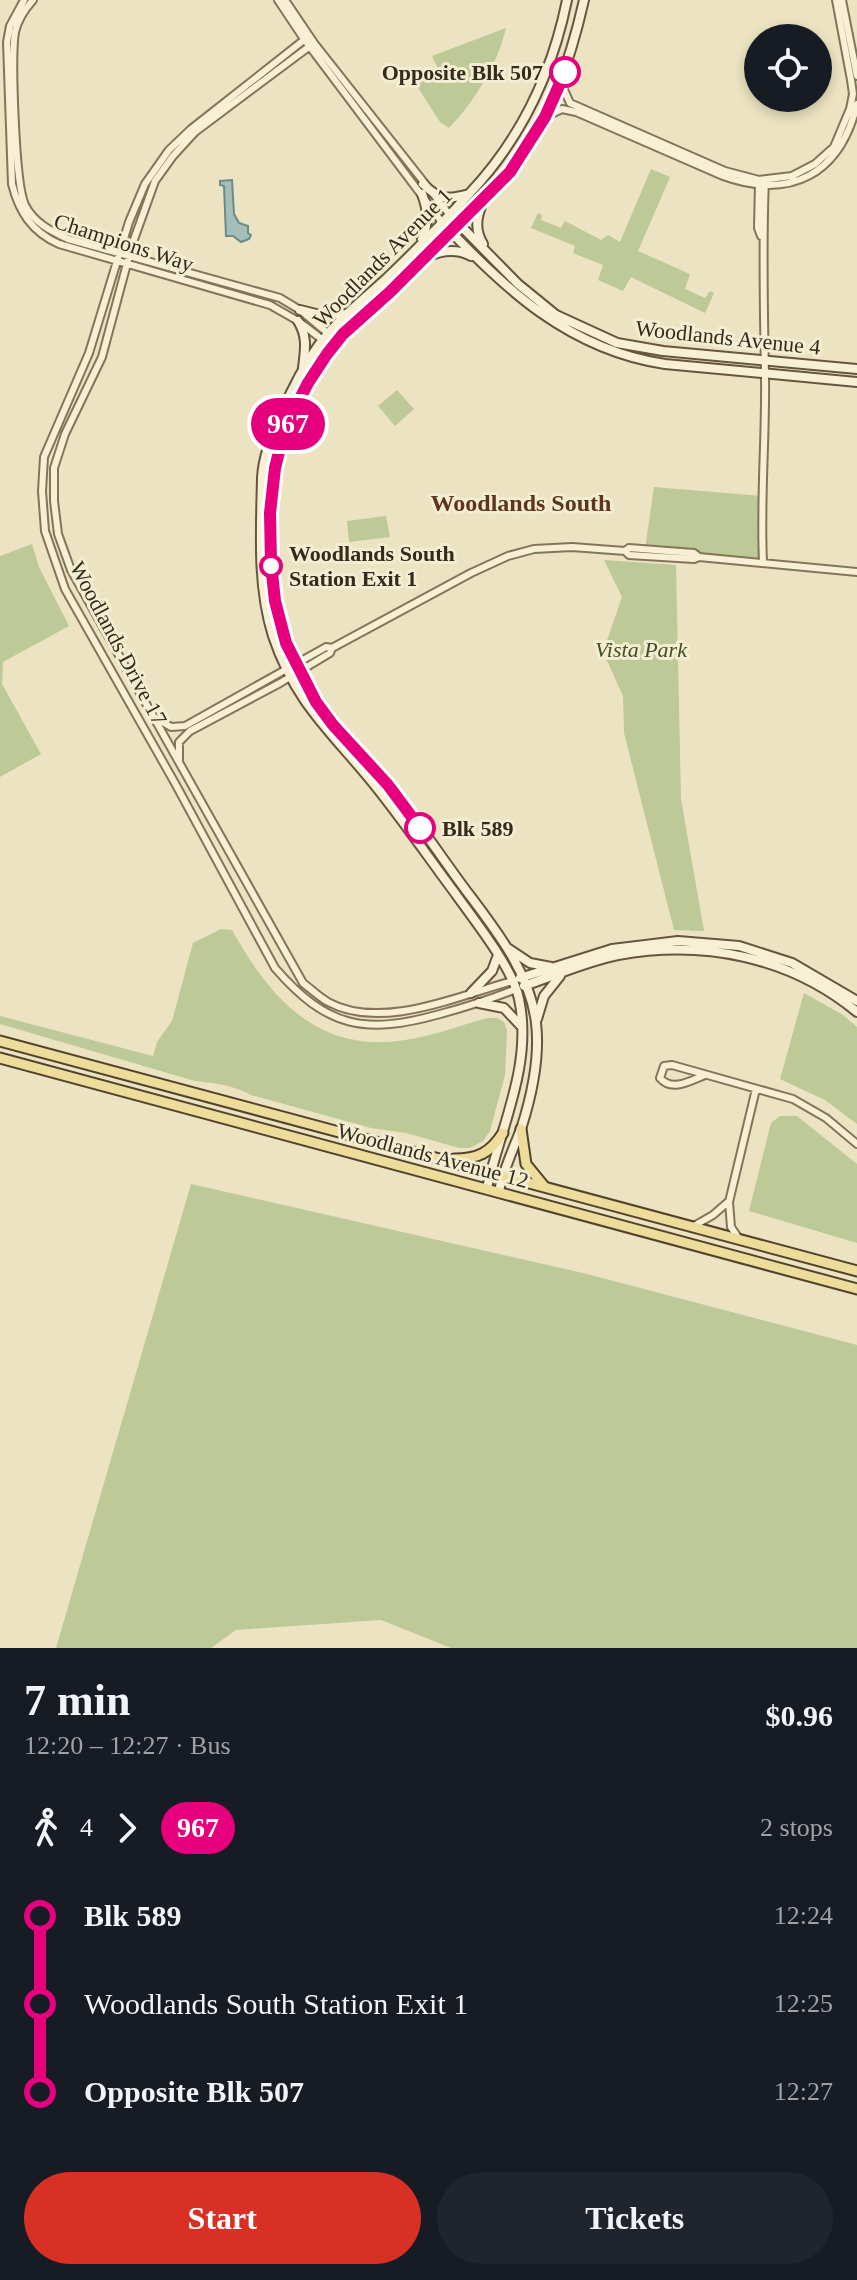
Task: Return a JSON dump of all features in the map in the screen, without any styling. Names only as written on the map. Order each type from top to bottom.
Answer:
[{"type":"main road","name":"Woodlands Avenue 12","points":[[0,1041],[857,1271]]},
{"type":"main road","name":"Woodlands Avenue 12","points":[[0,1058],[857,1289]]},
{"type":"main road","points":[[521,1129],[526,1164],[544,1187]]},
{"type":"main road","points":[[443,1160],[472,1159],[484,1155],[503,1133]]},
{"type":"street","name":"Champions Way","points":[[24,0],[10,26],[7,42],[12,184],[16,201],[28,221],[42,235],[59,244],[270,305],[326,336]]},
{"type":"street","name":"Champions Way","points":[[33,0],[21,16],[14,44],[18,178],[25,206],[44,227],[56,233],[201,278],[280,298],[300,310],[335,344]]},
{"type":"street","points":[[278,0],[445,218]]},
{"type":"street","points":[[285,0],[309,41]]},
{"type":"street","name":"Woodlands Avenue 1","points":[[487,1188],[520,1064],[522,1026],[519,997],[498,955],[442,876],[376,787],[317,719],[288,674],[272,633],[266,604],[262,566],[262,473],[271,436],[303,369],[326,336],[470,194],[497,161],[539,92],[551,66],[567,0]]},
{"type":"street","name":"Woodlands Avenue 1","points":[[499,1191],[521,1129],[533,1077],[536,1023],[524,982],[508,948],[388,785],[333,725],[298,668],[282,630],[275,601],[270,513],[275,468],[283,436],[308,383],[335,344],[510,172],[545,117],[561,83],[584,0]]},
{"type":"street","points":[[561,83],[570,103],[725,171],[762,183],[792,176],[815,164],[834,147],[845,124],[853,94],[836,0]]},
{"type":"street","points":[[842,0],[857,76]]},
{"type":"street","name":"Woodlands Drive 17","points":[[309,41],[203,119],[169,150],[135,202],[89,353],[44,457],[42,491],[45,531],[65,589],[275,968],[293,989],[330,1016],[363,1025],[400,1024],[479,1003],[514,985]]},
{"type":"street","name":"Woodlands Drive 17","points":[[309,41],[195,132],[155,181],[127,264],[102,357],[56,456],[54,501],[58,534],[71,570],[303,983],[328,1002],[377,1014],[399,1012],[514,985]]},
{"type":"street","points":[[545,117],[557,110],[572,110],[723,176],[762,183],[796,181],[824,166],[840,150],[857,104]]},
{"type":"street","points":[[762,183],[758,228],[762,239],[765,375],[763,562]]},
{"type":"street","points":[[422,189],[442,199],[470,194]]},
{"type":"street","points":[[420,243],[427,226],[422,189]]},
{"type":"street","points":[[486,196],[478,213],[477,233],[492,258]]},
{"type":"street","name":"Woodlands Avenue 4","points":[[445,218],[479,260],[535,311],[594,344],[647,362],[857,382]]},
{"type":"street","name":"Woodlands Avenue 4","points":[[454,228],[556,315],[617,343],[663,351],[857,369]]},
{"type":"street","points":[[423,259],[456,250],[479,260]]},
{"type":"street","points":[[391,273],[406,275]]},
{"type":"street","points":[[300,310],[320,315],[348,314]]},
{"type":"street","points":[[298,321],[305,332],[306,341],[303,369]]},
{"type":"street","points":[[182,770],[177,753],[184,735],[298,668],[330,653],[332,648],[508,556],[534,549],[572,547],[625,551],[629,548],[857,572]]},
{"type":"street","points":[[150,713],[171,727],[185,726],[288,674]]},
{"type":"street","points":[[435,848],[443,868],[442,876]]},
{"type":"street","points":[[508,948],[530,963],[561,970],[612,949],[678,941],[739,946],[807,970],[857,1001]]},
{"type":"street","points":[[514,985],[615,955],[671,948],[735,953],[803,977],[857,1012]]},
{"type":"street","points":[[471,993],[492,971],[498,955]]},
{"type":"street","points":[[536,1023],[540,1002],[561,970]]},
{"type":"street","points":[[479,1003],[504,1008],[522,1026]]},
{"type":"street","points":[[705,1075],[679,1085],[669,1085],[660,1078],[664,1066],[672,1065],[793,1099],[810,1107],[857,1144]]},
{"type":"street","points":[[739,1239],[731,1227],[729,1202],[756,1089]]},
{"type":"street","points":[[692,1227],[729,1202]]},
{"type":"green space","points":[[506,28],[484,82],[449,128],[440,122],[415,83],[439,71],[432,56]]},
{"type":"green space","points":[[651,169],[670,177],[638,251],[690,274],[685,289],[705,298],[710,291],[714,293],[705,313],[631,277],[623,291],[598,280],[603,265],[573,253],[575,246],[531,228],[538,213],[542,215],[541,220],[561,228],[565,221],[601,240],[608,235],[620,242]]},
{"type":"green space","points":[[397,390],[414,409],[395,426],[378,406]]},
{"type":"green space","points":[[654,487],[761,496],[762,561],[645,549]]},
{"type":"green space","points":[[386,516],[390,537],[349,542],[347,521]]},
{"type":"green space","points":[[32,544],[39,567],[69,626],[3,662],[2,684],[41,754],[0,777],[0,556]]},
{"type":"green space","name":"Vista Park","points":[[604,560],[676,565],[681,799],[704,931],[674,930],[624,733],[623,696],[603,652],[622,597]]},
{"type":"green space","points":[[221,929],[232,930],[263,978],[300,1016],[322,1029],[347,1038],[374,1042],[405,1040],[488,1018],[504,1022],[507,1031],[505,1075],[490,1131],[483,1141],[470,1148],[459,1148],[406,1133],[371,1128],[0,1024],[0,1016],[153,1056],[157,1042],[172,1021],[193,943]]},
{"type":"green space","points":[[804,993],[843,1015],[857,1027],[857,1124],[825,1100],[780,1079]]},
{"type":"green space","points":[[780,1116],[797,1116],[857,1164],[857,1243],[749,1211],[771,1123]]},
{"type":"green space","points":[[191,1184],[583,1273],[857,1345],[857,1648],[451,1648],[381,1620],[236,1630],[211,1648],[56,1648]]},
{"type":"water","points":[[232,180],[234,214],[239,223],[248,226],[251,235],[241,242],[233,236],[226,236],[224,186],[220,185],[220,181]]},
{"type":"bus line","name":"967","points":[[420,828],[388,785],[316,702],[286,643],[275,601],[271,564],[270,513],[275,468],[292,414],[327,354],[343,334],[390,292],[510,172],[545,117],[565,72]]},
{"type":"place","name":"Opposite Blk 507","points":[[565,72]]},
{"type":"place","name":"Woodlands South Station Exit 1","points":[[271,566]]},
{"type":"place","name":"Blk 589","points":[[420,828]]},
{"type":"district","name":"Woodlands South","points":[[521,503]]}]
